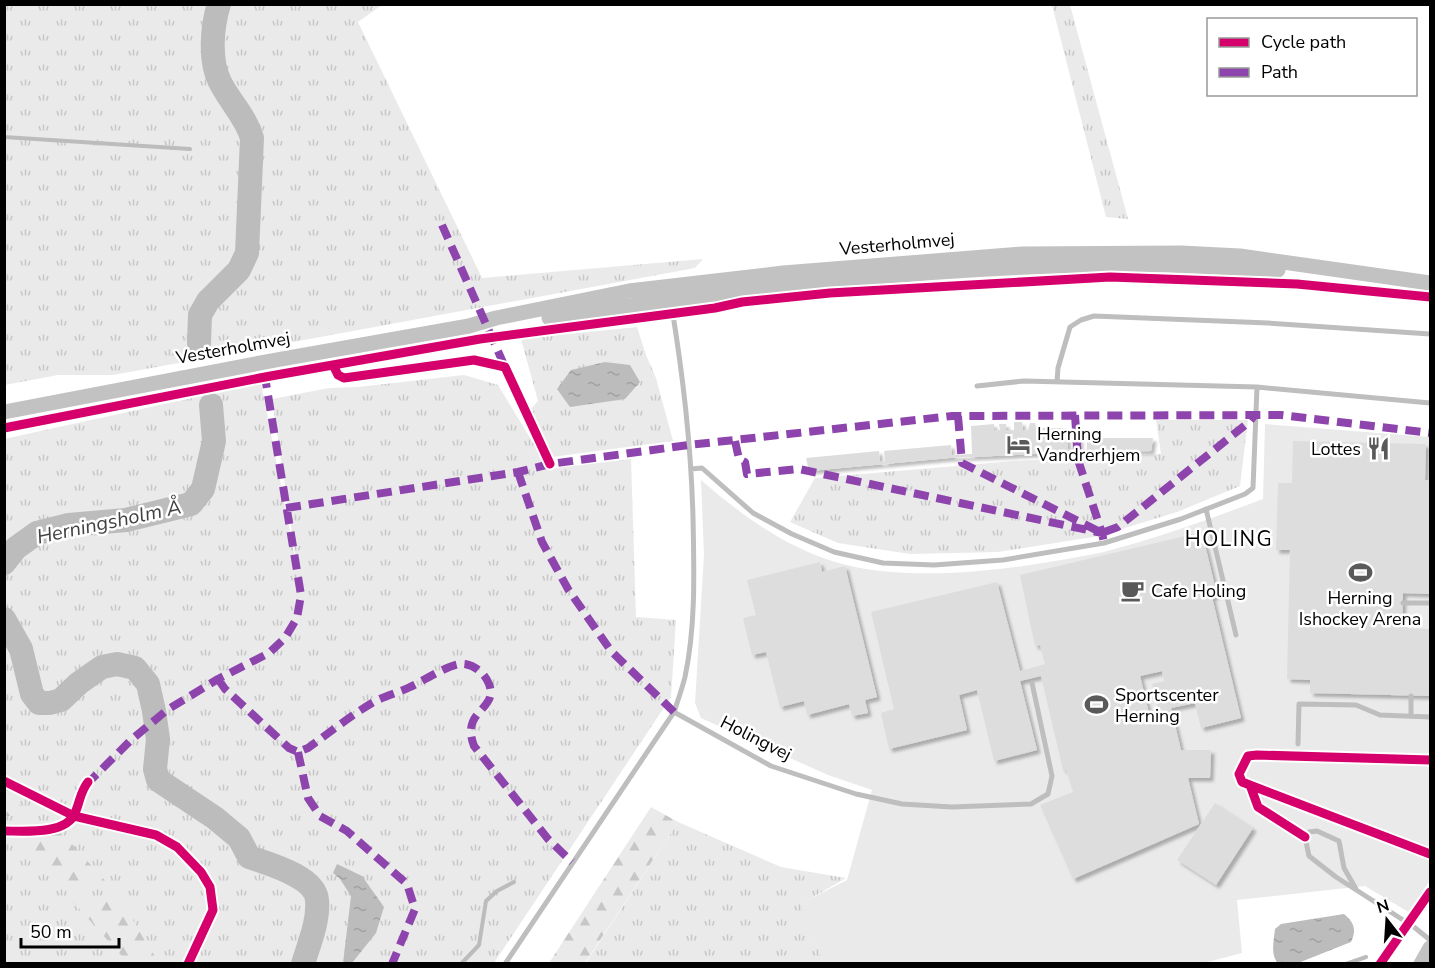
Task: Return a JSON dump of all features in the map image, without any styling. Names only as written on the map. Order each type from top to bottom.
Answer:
[{"type":"street","name":"Vesterholmvej","points":[[4,412],[264,362],[469,326],[496,318],[589,299],[669,293],[877,265],[1033,254],[1115,252],[1228,255],[1431,283]]},
{"type":"street","points":[[1420,963],[1431,948]]},
{"type":"lane","points":[[505,963],[674,712],[685,677],[692,625],[694,564],[691,469],[683,384],[669,293]]},
{"type":"lane","points":[[1057,382],[1058,368],[1070,327],[1094,316],[1260,322],[1431,334]]},
{"type":"lane","points":[[977,386],[1018,381],[1257,387],[1431,403]]},
{"type":"lane","points":[[691,469],[702,468],[753,513],[792,534],[834,552],[883,563],[934,565],[1045,554],[1104,543],[1182,519],[1245,494],[1253,488],[1257,387]]},
{"type":"lane","points":[[1206,509],[1236,635]]},
{"type":"lane","points":[[1402,603],[1431,603]]},
{"type":"lane","name":"Holingvej","points":[[674,712],[771,766],[856,794],[902,804],[952,807],[1031,804],[1048,794],[1052,776],[1032,683]]},
{"type":"lane","points":[[1411,696],[1411,716]]},
{"type":"lane","points":[[1298,744],[1299,704],[1356,705],[1380,715],[1431,717]]},
{"type":"lane","points":[[1356,890],[1344,868],[1339,841],[1317,831],[1309,832],[1305,837],[1309,856],[1356,890],[1431,940]]},
{"type":"green space","points":[[5,4],[382,5],[358,22],[482,278],[703,259],[695,268],[113,375],[58,375],[5,385]]},
{"type":"green space","points":[[1052,5],[1070,5],[1128,219],[1106,217]]},
{"type":"green space","points":[[637,327],[656,378],[673,441],[552,457],[530,410],[538,401],[521,339]]},
{"type":"green space","points":[[464,375],[498,385],[549,469],[631,459],[636,617],[676,620],[671,697],[494,963],[5,963],[4,439],[261,383],[298,573],[272,399],[329,388]]},
{"type":"green space","points":[[1156,420],[1248,420],[1240,486],[1177,512],[1099,536],[998,552],[910,554],[838,543],[790,522],[815,478],[1014,461],[1161,454]]},
{"type":"green space","points":[[1265,424],[1430,437],[1430,880],[1410,913],[1365,886],[1237,900],[1242,953],[1204,963],[824,963],[800,904],[847,880],[872,790],[828,775],[701,718],[695,703],[704,555],[701,480],[731,505],[778,537],[832,561],[860,568],[905,573],[994,570],[1052,562],[1130,545],[1263,499]]},
{"type":"green space","points":[[4,794],[31,812],[30,816],[5,816]]},
{"type":"green space","points":[[651,807],[678,822],[585,963],[549,963]]},
{"type":"green space","points":[[678,822],[781,867],[846,878],[801,904],[824,963],[585,964]]},
{"type":"green space","points":[[61,832],[110,886],[54,881],[20,846],[19,837]]},
{"type":"green space","points":[[67,895],[120,899],[159,963],[128,963]]},
{"type":"water","points":[[605,362],[630,365],[640,382],[625,399],[570,407],[557,389],[571,370]]},
{"type":"water","points":[[337,864],[362,876],[384,907],[376,933],[352,963],[343,963],[351,896],[340,879],[333,873]]},
{"type":"water","points":[[1344,914],[1354,927],[1351,942],[1298,963],[1278,963],[1273,947],[1275,929],[1281,924]]},
{"type":"building","points":[[1014,422],[1022,422],[1023,431],[1028,430],[1030,423],[1035,423],[1036,428],[1066,428],[1068,449],[1072,449],[1072,428],[1079,428],[1080,449],[1087,449],[1087,438],[1153,438],[1151,451],[949,458],[809,471],[806,458],[879,451],[880,462],[885,461],[884,451],[951,445],[952,455],[972,454],[971,426],[994,424],[994,431],[1000,430],[999,424],[1006,424],[1006,430],[1014,430]]},
{"type":"building","name":"Herning Ishockey Arena","points":[[1293,441],[1426,444],[1425,480],[1430,481],[1430,594],[1403,593],[1402,628],[1430,629],[1430,696],[1310,693],[1310,680],[1287,679],[1290,550],[1276,550],[1278,483],[1292,483]]},
{"type":"building","name":"Sportscenter Herning","points":[[1202,532],[1217,595],[1212,597],[1241,718],[1201,728],[1195,703],[1171,708],[1181,750],[1211,750],[1210,778],[1188,778],[1199,824],[1073,879],[1040,805],[1073,792],[1066,769],[1063,770],[1041,676],[1020,681],[1037,750],[994,761],[977,690],[959,695],[967,730],[889,749],[881,713],[894,709],[871,612],[997,582],[1020,671],[1045,664],[1040,645],[1035,646],[1020,575]],"holes":[[[1162,671],[1164,681],[1152,684],[1158,710],[1149,713],[1140,676]]]},
{"type":"building","points":[[820,562],[822,572],[845,566],[877,697],[865,700],[868,713],[852,716],[849,704],[807,715],[804,701],[780,707],[766,652],[752,655],[743,618],[756,615],[747,580]]},
{"type":"building","points":[[1215,803],[1253,828],[1216,885],[1177,860]]},
{"type":"waterway","name":"Herningsholm Å","points":[[199,343],[200,315],[208,301],[239,270],[247,253],[252,138],[246,123],[220,82],[214,64],[213,43],[219,4]]},
{"type":"waterway","points":[[4,137],[190,149]]},
{"type":"waterway","name":"Herningsholm Å","points":[[4,563],[16,548],[37,533],[69,525],[126,520],[191,504],[203,489],[214,441],[211,405]]},
{"type":"waterway","name":"Herningsholm Å","points":[[4,619],[21,649],[32,694],[39,703],[61,700],[79,683],[102,667],[117,664],[135,668],[148,684],[154,711],[158,739],[155,769],[158,780],[215,818],[239,838],[249,857],[289,872],[308,884],[314,892],[317,900],[316,916],[303,964]]},
{"type":"waterway","points":[[461,964],[479,945],[486,901],[497,891],[514,882]]},
{"type":"waterway","points":[[1346,964],[1366,957]]},
{"type":"marked path","points":[[442,225],[505,367]]},
{"type":"marked path","points":[[86,785],[131,740],[167,710],[218,679],[269,653],[285,638],[297,618],[301,595],[265,377]]},
{"type":"marked path","points":[[1075,415],[1078,460],[1102,533]]},
{"type":"marked path","points":[[958,416],[962,463],[1102,533],[1118,527],[1255,415]]},
{"type":"marked path","points":[[286,508],[518,472],[550,464],[689,445],[952,416],[1281,415],[1430,433]]},
{"type":"marked path","points":[[735,441],[739,459],[745,462],[747,474],[799,469],[1102,533],[1104,543]]},
{"type":"marked path","points":[[518,472],[542,542],[568,589],[611,651],[674,712]]},
{"type":"marked path","points":[[218,679],[225,689],[289,748],[298,752],[308,748],[356,713],[377,701],[452,666],[465,664],[473,667],[485,677],[491,693],[489,700],[472,724],[471,734],[474,746],[548,839],[572,862]]},
{"type":"marked path","points":[[298,752],[308,798],[320,816],[347,831],[407,884],[415,909],[392,964]]},
{"type":"cycle path","points":[[4,428],[265,377],[480,339],[715,308],[742,302],[830,293],[1110,277],[1297,284],[1430,297]]},
{"type":"cycle path","points":[[333,365],[338,375],[344,378],[474,360],[505,367],[550,464]]},
{"type":"cycle path","points":[[1430,760],[1257,755],[1248,756],[1239,774],[1242,782],[1430,854]]},
{"type":"cycle path","points":[[4,781],[74,816],[156,835],[177,847],[201,872],[210,887],[213,910],[188,964]]},
{"type":"cycle path","points":[[4,831],[44,830],[63,825],[75,813],[88,782]]},
{"type":"cycle path","points":[[1250,785],[1258,807],[1305,837]]},
{"type":"cycle path","points":[[1380,964],[1430,892]]},
{"type":"place","name":"Herning Vandrerhjem","points":[[1019,444]]},
{"type":"place","name":"Lottes","points":[[1379,449]]},
{"type":"place","name":"Herning Ishockey Arena","points":[[1360,572]]},
{"type":"place","name":"Cafe Holing","points":[[1133,591]]},
{"type":"place","name":"Sportscenter Herning","points":[[1097,705]]},
{"type":"district","name":"HOLING","points":[[1229,539]]}]
